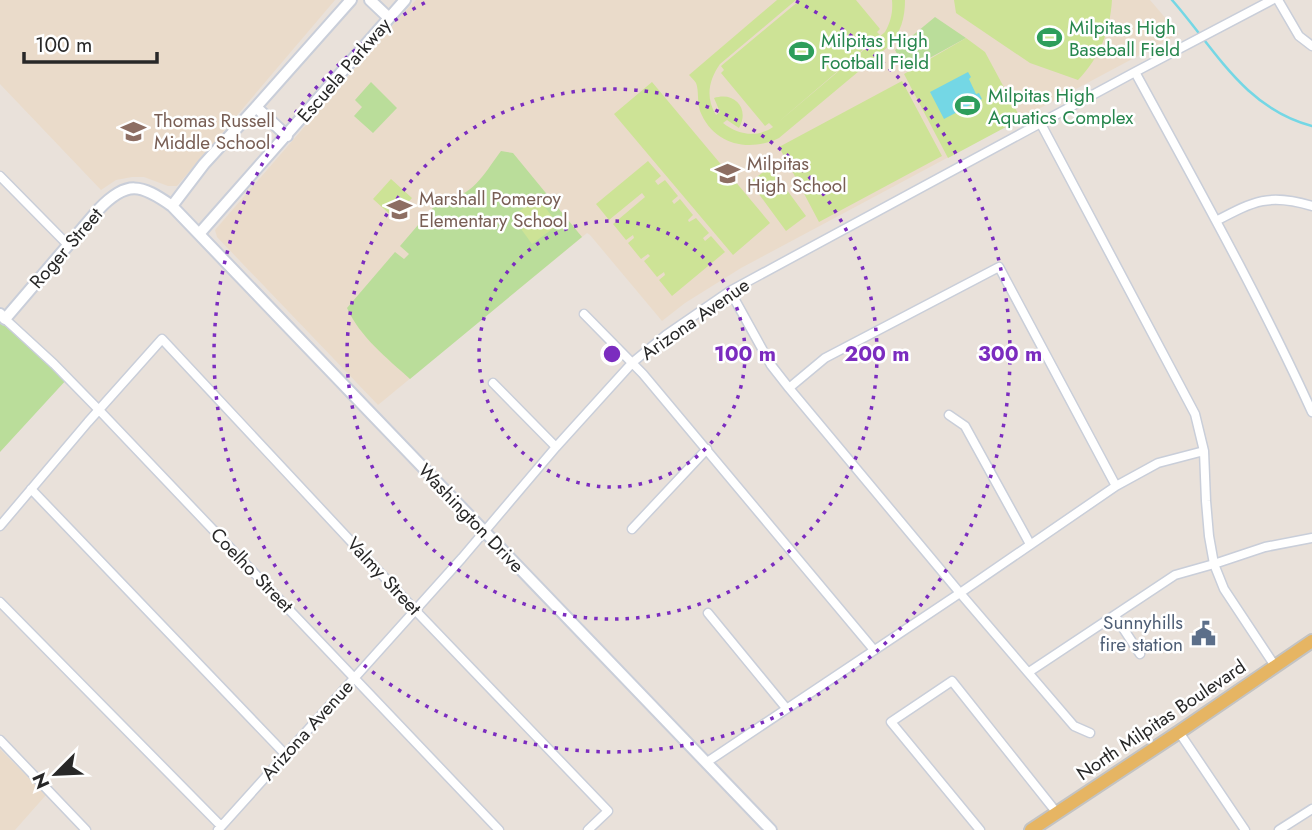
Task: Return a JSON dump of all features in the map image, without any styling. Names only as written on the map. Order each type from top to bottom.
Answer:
[{"type":"main road","name":"North Milpitas Boulevard","points":[[1031,830],[1312,641]]},
{"type":"street","points":[[172,206],[204,164],[351,0]]},
{"type":"street","points":[[370,0],[389,18]]},
{"type":"street","name":"Escuela Parkway","points":[[199,234],[405,0]]},
{"type":"street","name":"Arizona Avenue","points":[[220,828],[633,362],[672,331],[730,291],[1272,0]]},
{"type":"street","points":[[1279,0],[1299,36],[1312,46]]},
{"type":"street","points":[[1135,72],[1279,341],[1312,412]]},
{"type":"street","points":[[256,107],[287,135]]},
{"type":"street","points":[[1041,124],[1195,414],[1204,451],[1209,536],[1214,564],[1224,589],[1275,666]]},
{"type":"street","points":[[0,176],[68,245]]},
{"type":"street","name":"Roger Street","points":[[2,316],[111,197],[133,188],[145,189],[172,206]]},
{"type":"street","points":[[1216,221],[1260,200],[1278,199],[1312,206]]},
{"type":"street","name":"Washington Drive","points":[[172,206],[771,830]]},
{"type":"street","points":[[789,387],[825,358],[999,267],[1116,486]]},
{"type":"street","points":[[730,291],[771,365],[1074,726],[1090,733]]},
{"type":"street","points":[[584,314],[633,362],[874,650]]},
{"type":"street","name":"Coelho Street","points":[[2,316],[99,410],[499,830]]},
{"type":"street","name":"Valmy Street","points":[[99,410],[162,339],[415,610],[608,811],[588,830]]},
{"type":"street","points":[[493,383],[556,447]]},
{"type":"street","points":[[0,526],[99,410]]},
{"type":"street","points":[[949,415],[965,426],[1030,544]]},
{"type":"street","points":[[632,529],[707,449]]},
{"type":"street","points":[[707,762],[1116,486],[1158,463],[1204,451]]},
{"type":"street","points":[[31,489],[285,754]]},
{"type":"street","points":[[1029,672],[1175,575],[1265,547],[1312,538]]},
{"type":"street","points":[[0,602],[220,828]]},
{"type":"street","points":[[708,612],[786,708]]},
{"type":"street","points":[[1115,616],[1140,654]]},
{"type":"street","points":[[980,830],[891,722],[952,681],[1057,813]]},
{"type":"street","points":[[1179,732],[1245,830]]},
{"type":"street","points":[[0,740],[85,830]]},
{"type":"street","points":[[1279,830],[1312,809]]},
{"type":"shaded area","name":"Thomas Russell Middle School","points":[[0,0],[335,0],[177,186],[168,186],[144,177],[132,177],[116,180],[101,190],[0,84]]},
{"type":"shaded area","name":"Milpitas High School","points":[[416,0],[1150,0],[1179,34],[741,268],[685,303],[662,321],[587,233],[378,405],[217,237],[215,230]]},
{"type":"shaded area","points":[[0,749],[46,795],[15,830],[0,830]]},
{"type":"green space","points":[[777,0],[796,0],[720,64],[711,82],[710,102],[716,115],[720,112],[714,98],[722,96],[734,99],[743,114],[739,128],[727,120],[723,123],[748,134],[761,133],[773,127],[769,123],[765,126],[721,73],[724,70],[721,66],[800,0],[856,0],[880,29],[877,32],[880,35],[776,124],[885,32],[891,16],[892,0],[905,0],[902,24],[889,46],[779,138],[755,145],[744,145],[723,138],[713,131],[700,111],[696,83],[689,75]]},
{"type":"green space","name":"Milpitas High Baseball Field","points":[[954,0],[1112,0],[1102,43],[1078,80],[1030,63],[956,13]]},
{"type":"green space","points":[[935,17],[966,38],[906,71],[895,50]]},
{"type":"green space","name":"Milpitas High Aquatics Complex","points":[[966,38],[985,52],[1021,119],[948,158],[904,74]]},
{"type":"green space","points":[[902,81],[942,156],[819,222],[790,167],[772,163],[772,160],[785,158],[779,147]]},
{"type":"green space","points":[[371,82],[397,108],[373,133],[354,116],[362,107],[355,100]]},
{"type":"green space","points":[[652,82],[770,223],[733,255],[614,114]]},
{"type":"green space","points":[[501,151],[513,153],[582,237],[410,379],[367,338],[347,308],[395,252],[404,259],[409,254],[400,246],[443,196],[453,197],[470,190]]},
{"type":"green space","points":[[648,161],[661,176],[655,181],[658,185],[665,180],[678,196],[672,201],[674,204],[680,199],[693,215],[689,222],[696,218],[709,233],[703,238],[705,241],[711,236],[725,252],[672,296],[659,280],[665,275],[664,272],[657,277],[644,261],[650,256],[648,254],[641,259],[628,243],[634,238],[633,235],[626,240],[613,224],[645,197],[642,193],[609,220],[596,204]]},
{"type":"green space","points":[[770,167],[806,216],[786,231],[750,182]]},
{"type":"green space","points":[[391,179],[412,198],[394,218],[373,199]]},
{"type":"green space","points":[[537,197],[555,220],[555,227],[532,244],[516,222],[517,213]]},
{"type":"green space","points":[[0,314],[68,378],[0,452]]},
{"type":"water","points":[[968,72],[976,94],[979,93],[982,99],[944,119],[930,92]]},
{"type":"waterway","points":[[1172,0],[1217,57],[1249,91],[1267,106],[1312,126]]},
{"type":"place","name":"Milpitas High Baseball Field","points":[[1049,38]]},
{"type":"place","name":"Milpitas High Football Field","points":[[801,51]]},
{"type":"place","name":"Milpitas High Aquatics Complex","points":[[968,106]]},
{"type":"place","name":"Thomas Russell Middle School","points":[[134,131]]},
{"type":"place","name":"Milpitas High School","points":[[727,174]]},
{"type":"place","name":"Marshall Pomeroy Elementary School","points":[[399,209]]},
{"type":"place","name":"Sunnyhills fire station","points":[[1203,633]]}]
